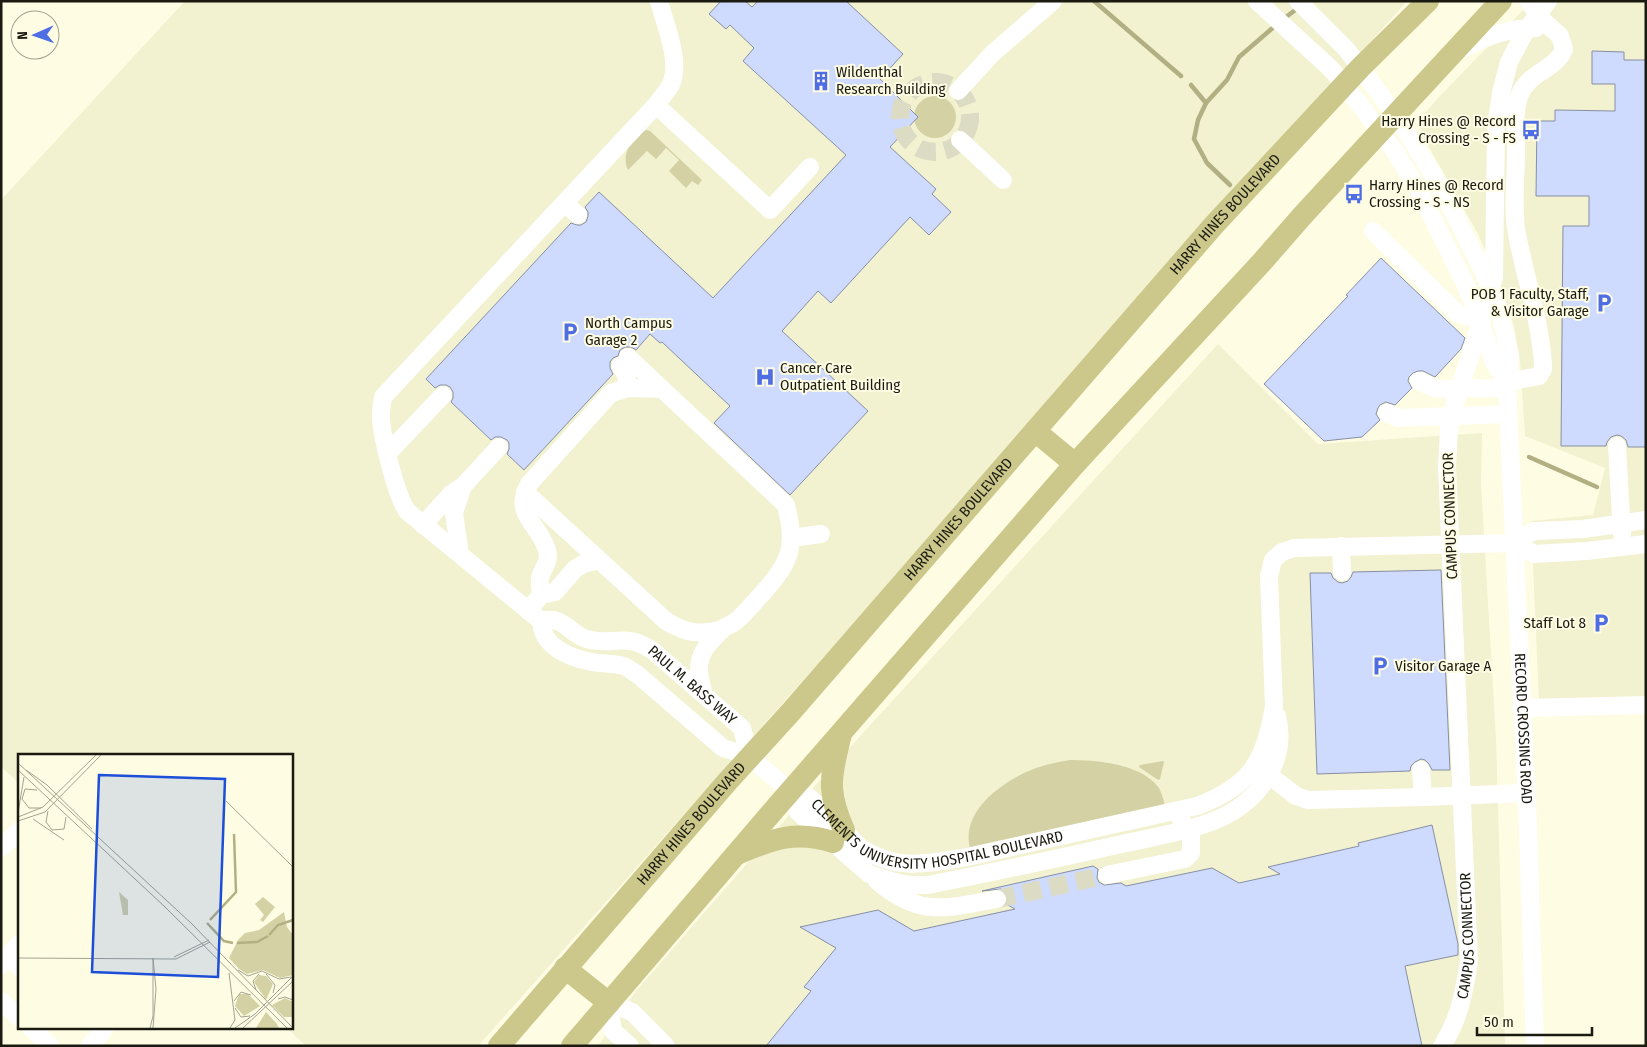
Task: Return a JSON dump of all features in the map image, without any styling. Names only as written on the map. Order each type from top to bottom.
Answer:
[{"type":"main road","name":"HARRY HINES BOULEVARD","points":[[499,1046],[565,968],[1214,226],[1360,68],[1428,1]]},
{"type":"main road","points":[[572,1046],[790,791],[1075,464],[1501,1]]},
{"type":"main road","points":[[1035,431],[1075,464]]},
{"type":"main road","points":[[736,854],[771,839],[790,836],[822,838],[838,836],[832,788],[834,765],[842,731]]},
{"type":"main road","points":[[565,968],[609,1003]]},
{"type":"street","points":[[578,215],[564,203],[656,105],[671,84],[674,57],[658,1]]},
{"type":"street","points":[[958,91],[1010,37],[1053,1]]},
{"type":"street","name":"RECORD CROSSING ROAD","points":[[1257,1],[1389,124],[1433,174],[1484,272],[1500,312],[1510,356],[1507,385],[1508,414],[1536,1046]]},
{"type":"street","name":"RECORD CROSSING ROAD","points":[[1298,1],[1347,50],[1360,68],[1464,281],[1478,314],[1493,361],[1507,385]]},
{"type":"street","points":[[1419,381],[1434,388],[1442,389],[1507,385],[1539,376],[1543,369],[1537,317],[1516,232],[1516,112],[1525,84],[1537,73],[1558,60],[1564,49],[1560,36],[1538,16],[1529,1]]},
{"type":"street","name":"CAMPUS CONNECTOR","points":[[1442,1046],[1450,1033],[1462,1003],[1469,961],[1447,466],[1449,429],[1455,403],[1494,277],[1496,127],[1500,93],[1509,62],[1525,32],[1548,1]]},
{"type":"street","points":[[1453,54],[1471,44],[1502,32],[1529,28],[1554,30]]},
{"type":"street","points":[[656,105],[770,210],[810,167]]},
{"type":"street","points":[[960,140],[1003,180]]},
{"type":"street","name":"PAUL M. BASS WAY","points":[[564,203],[383,397],[381,421],[401,502],[407,511],[423,525],[535,616],[545,638],[559,650],[574,658],[624,666],[637,674],[723,748],[750,756]]},
{"type":"street","points":[[1372,231],[1457,313],[1469,317],[1478,314]]},
{"type":"street","points":[[525,492],[666,621],[678,628],[694,633],[708,633],[723,629],[737,621],[777,577],[786,564],[791,538],[786,505],[662,389],[624,362],[628,388]]},
{"type":"street","points":[[535,616],[541,595],[540,578],[547,564],[547,551],[523,508],[525,492],[529,484],[611,394],[628,388],[662,389]]},
{"type":"street","points":[[388,454],[443,395]]},
{"type":"street","points":[[1386,413],[1398,418],[1508,414]]},
{"type":"street","points":[[1617,446],[1623,547]]},
{"type":"street","points":[[423,525],[451,494],[463,486],[499,447]]},
{"type":"street","points":[[460,554],[454,514],[463,486]]},
{"type":"street","points":[[1514,543],[1534,531],[1583,530],[1646,520]]},
{"type":"street","points":[[791,538],[821,534]]},
{"type":"street","points":[[1525,793],[1308,800],[1296,796],[1262,772],[1266,741],[1274,706],[1269,576],[1273,560],[1282,552],[1294,548],[1514,543],[1534,554],[1587,551],[1646,544]]},
{"type":"street","points":[[1341,546],[1342,572]]},
{"type":"street","points":[[541,595],[555,592],[574,568],[599,560]]},
{"type":"street","name":"PAUL M. BASS WAY","points":[[535,616],[561,622],[584,638],[595,642],[630,641],[642,644],[652,650],[742,728],[750,756]]},
{"type":"street","points":[[704,695],[699,678],[701,657],[705,648],[723,629]]},
{"type":"street","points":[[1521,708],[1646,704]]},
{"type":"street","name":"CLEMENTS UNIVERSITY HOSPITAL BOULEVARD","points":[[750,756],[790,791],[810,798],[869,874],[911,886],[928,885],[1046,861],[1188,829],[1231,812],[1246,802],[1262,772]]},
{"type":"street","points":[[1421,770],[1423,797]]},
{"type":"street","name":"CLEMENTS UNIVERSITY HOSPITAL BOULEVARD","points":[[838,836],[871,854],[897,862],[918,864],[967,857],[1198,806],[1217,799],[1262,772]]},
{"type":"street","points":[[1107,875],[1185,859],[1191,853],[1191,837],[1188,829],[1174,811]]},
{"type":"street","points":[[1,848],[18,832]]},
{"type":"street","points":[[869,874],[896,896],[922,907],[954,906],[997,899]]},
{"type":"street","points":[[1,1001],[18,1016]]},
{"type":"street","points":[[630,1046],[612,1031],[609,1003],[632,1012],[666,1046]]},
{"type":"street","points":[[33,1030],[50,1046]]},
{"type":"shaded area","points":[[185,1],[1407,1],[478,1046],[306,1046],[289,1030],[292,1030],[292,754],[18,754],[18,782],[1,767],[1,200]]},
{"type":"shaded area","points":[[1532,1],[1646,1],[1646,698],[1539,700],[1531,521],[1593,515],[1605,468],[1525,436],[1520,361],[1514,326],[1503,293],[1479,236],[1424,138],[1420,125],[1425,113],[1439,97]]},
{"type":"shaded area","points":[[939,96],[947,99],[953,105],[956,117],[953,129],[947,135],[931,138],[923,135],[917,129],[914,113],[917,105],[923,99]]},
{"type":"shaded area","points":[[646,130],[650,131],[702,180],[698,185],[692,181],[686,188],[669,171],[679,160],[666,148],[656,159],[647,151],[628,170],[626,158],[629,147],[636,137]]},
{"type":"shaded area","points":[[1218,344],[1318,444],[1482,433],[1481,484],[1496,739],[1505,1046],[598,1046],[636,991],[811,790]]},
{"type":"shaded area","points":[[1070,760],[1118,765],[1142,774],[1159,788],[1165,807],[970,849],[969,835],[972,822],[978,809],[987,798],[1024,773],[1044,765]]},
{"type":"shaded area","points":[[1163,761],[1160,779],[1158,780],[1139,767],[1140,765]]},
{"type":"building","points":[[721,1],[745,1],[752,7],[758,1],[846,1],[903,54],[880,79],[918,117],[890,147],[936,189],[932,194],[951,212],[929,235],[910,217],[831,303],[818,291],[782,331],[868,411],[790,495],[714,423],[730,406],[662,342],[660,343],[650,334],[636,350],[631,347],[625,347],[620,350],[618,356],[610,362],[613,374],[524,470],[507,454],[509,443],[507,440],[495,437],[491,440],[451,402],[453,392],[450,387],[440,385],[435,388],[426,379],[571,223],[581,225],[586,222],[588,212],[585,207],[599,192],[713,298],[846,155],[743,61],[754,48],[730,25],[726,29],[709,14]]},
{"type":"building","points":[[1592,51],[1624,52],[1624,60],[1646,60],[1646,447],[1628,447],[1626,440],[1617,435],[1611,437],[1606,446],[1561,446],[1563,226],[1589,226],[1589,196],[1536,196],[1537,121],[1555,121],[1555,110],[1615,111],[1615,84],[1592,84]]},
{"type":"building","points":[[1381,258],[1465,338],[1461,349],[1435,377],[1423,371],[1413,373],[1408,381],[1412,388],[1395,405],[1386,402],[1380,405],[1376,414],[1380,420],[1362,437],[1324,441],[1264,384],[1348,296],[1346,295]]},
{"type":"building","name":"Visitor Garage A","points":[[1441,570],[1450,770],[1432,770],[1425,760],[1421,759],[1411,766],[1410,771],[1317,774],[1310,573],[1331,573],[1333,578],[1342,583],[1348,581],[1353,572]]},
{"type":"building","points":[[1432,825],[1458,944],[1458,955],[1405,966],[1422,1046],[766,1046],[811,991],[804,987],[836,948],[800,927],[878,910],[914,931],[1015,909],[1006,904],[1007,897],[1001,889],[982,891],[1093,866],[1098,869],[1097,878],[1099,882],[1104,885],[1121,883],[1126,886],[1212,868],[1239,883],[1280,874],[1268,867],[1359,846],[1358,843]]},
{"type":"waterway","points":[[1094,1],[1181,76]]},
{"type":"waterway","points":[[1282,20],[1298,8]]},
{"type":"waterway","points":[[1206,103],[1227,80],[1239,57],[1276,25]]},
{"type":"waterway","points":[[1191,85],[1206,103],[1198,120],[1194,139],[1207,163],[1230,185]]},
{"type":"waterway","points":[[1529,457],[1597,487]]},
{"type":"tunnel","points":[[935,82],[954,88],[964,98],[970,117],[964,136],[954,146],[935,152],[916,146],[906,136],[900,117],[906,98],[916,88],[935,82]]},
{"type":"tunnel","points":[[997,899],[1107,875]]},
{"type":"place","name":"Wildenthal Research Building","points":[[821,81]]},
{"type":"place","name":"Harry Hines @ Record Crossing - S - FS","points":[[1531,130]]},
{"type":"place","name":"Harry Hines @ Record Crossing - S - NS","points":[[1354,194]]},
{"type":"place","name":"POB 1 Faculty, Staff, & Visitor Garage","points":[[1604,303]]},
{"type":"place","name":"North Campus Garage 2","points":[[570,332]]},
{"type":"place","name":"Cancer Care Outpatient Building","points":[[765,377]]},
{"type":"place","name":"Staff Lot 8","points":[[1601,623]]},
{"type":"place","name":"Visitor Garage A","points":[[1380,666]]}]
